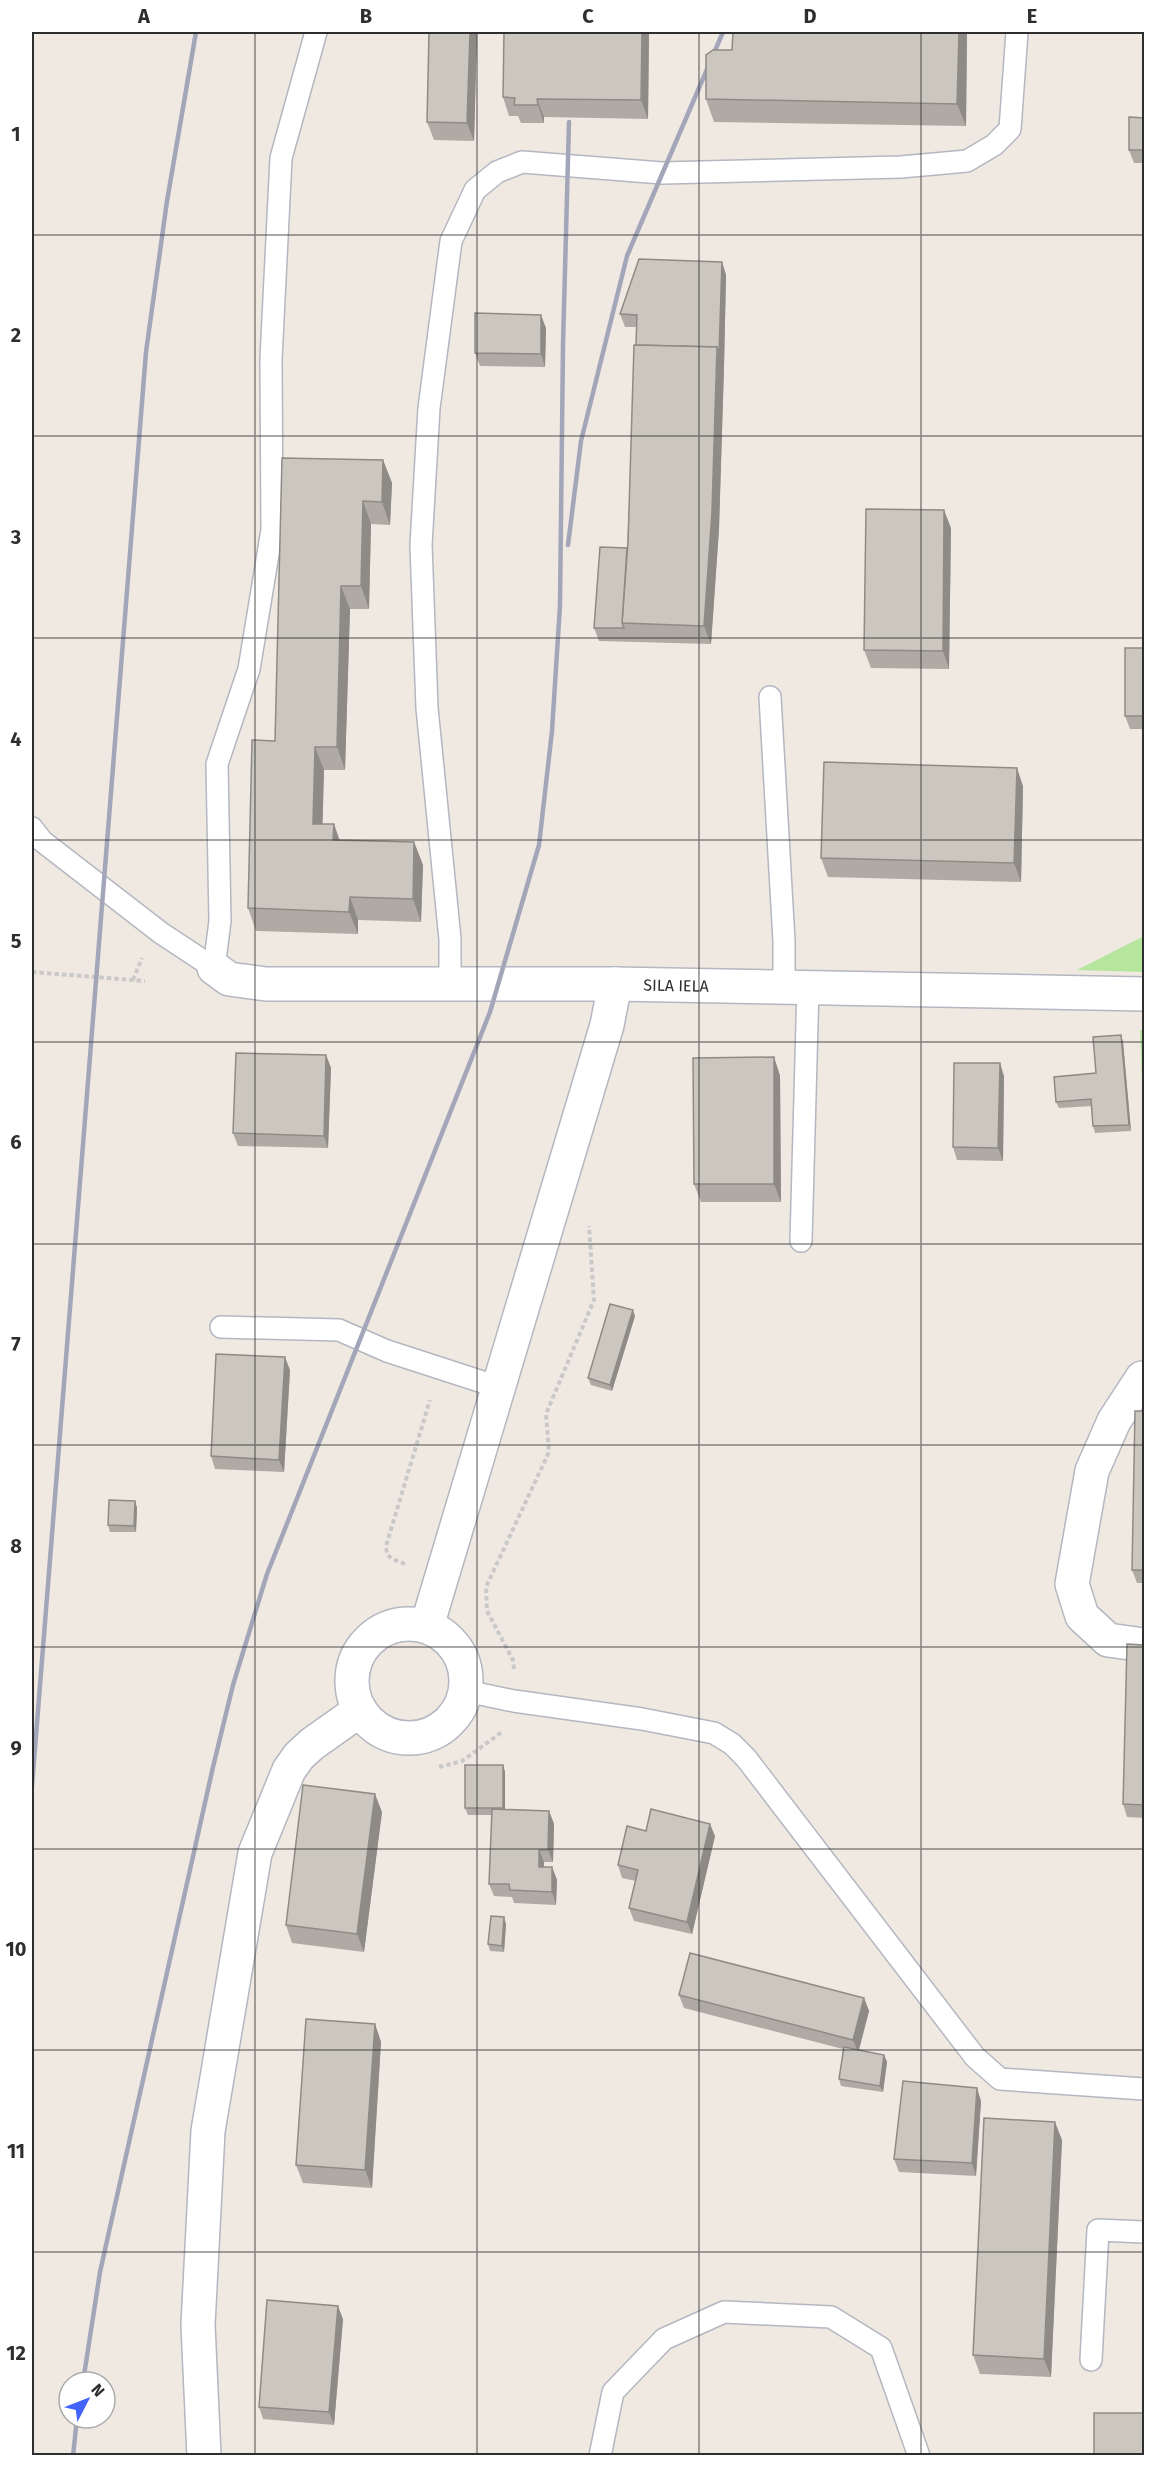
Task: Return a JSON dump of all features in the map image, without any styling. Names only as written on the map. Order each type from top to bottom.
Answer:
[{"type":"street","name":"SILA IELA","points":[[214,968],[229,979],[266,984],[615,984],[1144,994]]},
{"type":"street","points":[[427,1626],[607,1025],[615,984]]},
{"type":"street","points":[[1142,1378],[1114,1420],[1092,1471],[1072,1584],[1082,1616],[1108,1640],[1144,1645]]},
{"type":"street","points":[[407,1623],[427,1626],[446,1635],[459,1651],[466,1671],[466,1691],[460,1706],[443,1728],[421,1737],[395,1736],[381,1731],[360,1710],[353,1691],[353,1671],[359,1652],[371,1637],[388,1626],[407,1623]]},
{"type":"street","points":[[204,2456],[198,2325],[208,2131],[255,1853],[289,1770],[299,1756],[360,1710]]},
{"type":"lane","points":[[32,828],[42,841],[133,912],[214,968],[220,921],[218,764],[249,669],[272,530],[271,359],[282,158],[316,32]]},
{"type":"lane","points":[[450,985],[450,939],[427,708],[421,545],[429,408],[451,241],[475,190],[496,172],[522,162],[662,173],[901,167],[967,161],[994,145],[1010,129],[1017,32]]},
{"type":"lane","points":[[770,698],[784,941],[796,987],[801,1241]]},
{"type":"lane","points":[[221,1327],[339,1330],[387,1352],[498,1387]]},
{"type":"lane","points":[[466,1691],[514,1701],[642,1719],[714,1733],[732,1744],[746,1758],[975,2057],[1000,2079],[1144,2089]]},
{"type":"lane","points":[[1091,2360],[1098,2230],[1144,2232]]},
{"type":"lane","points":[[600,2456],[613,2392],[664,2339],[724,2312],[831,2317],[881,2348],[919,2456]]},
{"type":"path","points":[[32,972],[144,981]]},
{"type":"path","points":[[439,1767],[462,1761],[508,1727],[514,1701],[513,1660],[487,1611],[486,1587],[549,1452],[546,1414],[594,1300],[589,1217]]},
{"type":"green space","points":[[1144,936],[1144,972],[1077,970]]},
{"type":"green space","points":[[1140,1030],[1144,1030],[1144,1135]]},
{"type":"building","points":[[429,32],[470,32],[467,123],[427,122]]},
{"type":"building","points":[[504,32],[642,32],[641,100],[537,99],[538,105],[514,105],[515,98],[503,97]]},
{"type":"building","points":[[733,32],[959,32],[957,104],[706,99],[706,55],[713,50],[732,50]]},
{"type":"building","points":[[1129,117],[1144,118],[1144,150],[1129,150]]},
{"type":"building","points":[[639,259],[722,262],[719,353],[717,347],[636,345],[637,315],[620,314]]},
{"type":"building","points":[[475,313],[541,315],[541,354],[475,353]]},
{"type":"building","points":[[634,345],[717,347],[712,511],[704,626],[622,623],[628,542]]},
{"type":"building","points":[[282,458],[383,460],[382,502],[363,501],[361,586],[341,586],[337,747],[315,747],[313,824],[334,824],[333,840],[414,842],[413,899],[350,897],[349,912],[248,908],[252,740],[275,741]]},
{"type":"building","points":[[866,509],[944,510],[943,651],[864,650]]},
{"type":"building","points":[[600,547],[627,548],[622,623],[624,628],[594,628]]},
{"type":"building","points":[[1125,648],[1144,648],[1144,716],[1125,716]]},
{"type":"building","points":[[824,762],[1017,768],[1014,863],[821,858]]},
{"type":"building","points":[[1121,1035],[1129,1125],[1093,1126],[1091,1099],[1056,1102],[1054,1077],[1096,1073],[1093,1037]]},
{"type":"building","points":[[236,1053],[326,1055],[324,1136],[233,1133]]},
{"type":"building","points":[[774,1057],[774,1184],[694,1184],[693,1058]]},
{"type":"building","points":[[954,1063],[1000,1063],[998,1148],[953,1147]]},
{"type":"building","points":[[610,1304],[633,1310],[610,1385],[588,1378]]},
{"type":"building","points":[[216,1354],[285,1357],[279,1460],[211,1456]]},
{"type":"building","points":[[1135,1411],[1144,1411],[1144,1570],[1132,1570]]},
{"type":"building","points":[[109,1500],[135,1501],[134,1526],[108,1525]]},
{"type":"building","points":[[1127,1644],[1144,1645],[1144,1805],[1123,1804]]},
{"type":"building","points":[[465,1765],[503,1765],[503,1808],[465,1808]]},
{"type":"building","points":[[303,1785],[375,1794],[357,1934],[286,1925]]},
{"type":"building","points":[[492,1809],[549,1811],[548,1850],[539,1850],[539,1867],[552,1867],[552,1892],[510,1890],[509,1884],[489,1884]]},
{"type":"building","points":[[651,1809],[710,1824],[687,1922],[629,1908],[638,1870],[618,1865],[627,1826],[646,1831]]},
{"type":"building","points":[[491,1916],[504,1917],[502,1946],[488,1944]]},
{"type":"building","points":[[690,1953],[864,1998],[853,2040],[679,1995]]},
{"type":"building","points":[[306,2019],[375,2024],[365,2170],[296,2165]]},
{"type":"building","points":[[844,2047],[884,2055],[880,2086],[839,2079]]},
{"type":"building","points":[[903,2081],[977,2088],[972,2163],[894,2159]]},
{"type":"building","points":[[984,2118],[1055,2122],[1044,2359],[973,2355]]},
{"type":"building","points":[[267,2300],[338,2306],[329,2412],[259,2407]]},
{"type":"building","points":[[1094,2413],[1144,2413],[1144,2456],[1094,2456]]},
{"type":"railway","points":[[32,1786],[146,352],[167,201],[196,32]]},
{"type":"railway","points":[[568,545],[581,441],[627,256],[723,32]]},
{"type":"railway","points":[[85,2370],[100,2272],[233,1685],[267,1574],[490,1012],[539,845],[552,731],[560,605],[563,344],[569,122]]},
{"type":"railway","points":[[73,2456],[76,2430]]}]
